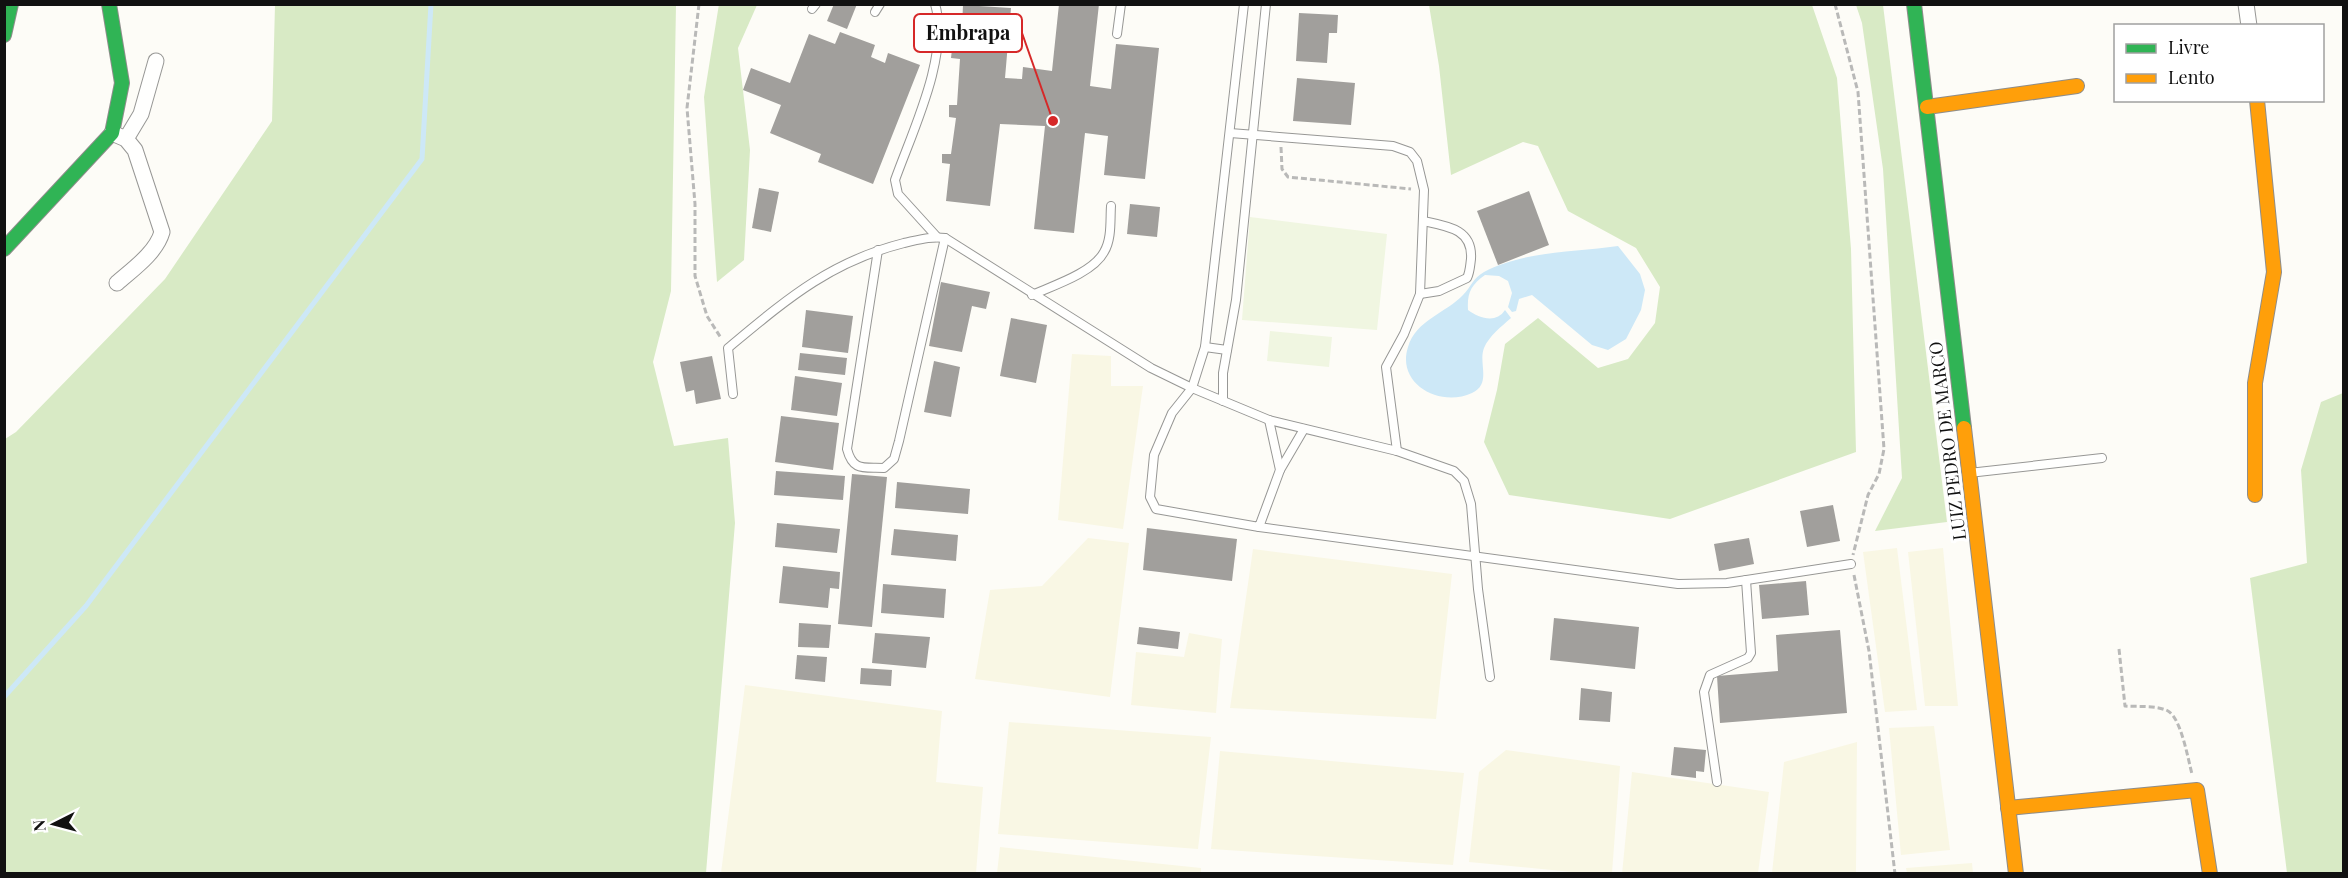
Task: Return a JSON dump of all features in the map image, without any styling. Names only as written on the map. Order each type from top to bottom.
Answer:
[{"type":"street","points":[[4,35],[10,4]]},
{"type":"street","points":[[109,4],[122,83],[119,136]]},
{"type":"street","name":"LUIZ PEDRO DE MARCO","points":[[1914,4],[2016,873]]},
{"type":"street","points":[[2246,4],[2248,24]]},
{"type":"street","points":[[4,249],[141,114],[156,61]]},
{"type":"street","points":[[1927,107],[2077,86]]},
{"type":"street","points":[[2255,495],[2255,383],[2274,272],[2257,102]]},
{"type":"street","points":[[117,283],[147,255],[160,240],[162,232],[135,150],[119,136]]},
{"type":"street","points":[[2008,808],[2197,790],[2210,873]]},
{"type":"lane","points":[[875,12],[880,4]]},
{"type":"lane","points":[[935,4],[939,31],[936,63],[895,180],[898,194],[941,238],[1151,368],[1269,420],[1397,451],[1454,471],[1464,482],[1471,504],[1478,589],[1490,677]]},
{"type":"lane","points":[[1117,34],[1121,4]]},
{"type":"lane","points":[[1244,4],[1205,347],[1192,388],[1172,412],[1154,455],[1152,502],[1156,509],[1259,527],[1677,584],[1703,585],[1851,564]]},
{"type":"lane","points":[[1223,401],[1227,350],[1236,300],[1265,5]]},
{"type":"lane","points":[[1230,133],[1403,148],[1417,161],[1424,190],[1420,294],[1404,334],[1386,367],[1397,451]]},
{"type":"lane","points":[[1032,295],[1069,279],[1094,263],[1104,253],[1109,238],[1111,206]]},
{"type":"lane","points":[[1420,294],[1439,291],[1467,278],[1472,247],[1467,238],[1455,228],[1423,221]]},
{"type":"lane","points":[[878,250],[847,449],[850,461],[857,467],[885,468],[894,459],[899,441],[941,238]]},
{"type":"lane","points":[[733,394],[728,348],[817,278],[835,267],[878,250],[941,238]]},
{"type":"lane","points":[[1205,347],[1227,350]]},
{"type":"lane","points":[[1269,420],[1280,470]]},
{"type":"lane","points":[[1259,527],[1280,470],[1304,429]]},
{"type":"lane","points":[[1969,473],[2102,458]]},
{"type":"lane","points":[[1717,782],[1704,692],[1710,675],[1748,658],[1751,653],[1753,646],[1746,580]]},
{"type":"path","points":[[699,4],[687,108],[695,204],[695,276],[707,316],[728,348]]},
{"type":"path","points":[[1835,4],[1858,92],[1884,448],[1879,474],[1868,495],[1851,564],[1860,597],[1869,651],[1895,873]]},
{"type":"path","points":[[1281,136],[1282,169],[1288,177],[1424,190]]},
{"type":"path","points":[[2119,650],[2125,706],[2160,708],[2171,712],[2179,725],[2197,790]]},
{"type":"shaded area","points":[[1072,354],[1111,356],[1111,386],[1143,386],[1123,529],[1058,520]]},
{"type":"shaded area","points":[[1088,538],[1129,543],[1110,697],[975,679],[990,590],[1042,586]]},
{"type":"shaded area","points":[[1897,548],[1917,710],[1885,712],[1863,552]]},
{"type":"shaded area","points":[[1943,548],[1958,706],[1925,706],[1908,552]]},
{"type":"shaded area","points":[[1253,549],[1452,574],[1436,719],[1230,708]]},
{"type":"shaded area","points":[[1189,633],[1222,639],[1216,713],[1131,705],[1136,652],[1184,657]]},
{"type":"shaded area","points":[[745,685],[942,711],[936,782],[983,787],[976,873],[721,873]]},
{"type":"shaded area","points":[[1009,722],[1211,737],[1198,849],[998,834]]},
{"type":"shaded area","points":[[1934,726],[1950,850],[1901,855],[1889,728]]},
{"type":"shaded area","points":[[1857,742],[1856,873],[1772,873],[1784,762]]},
{"type":"shaded area","points":[[1506,750],[1620,766],[1612,873],[1582,873],[1469,862],[1479,772]]},
{"type":"shaded area","points":[[1220,751],[1464,773],[1453,865],[1211,849]]},
{"type":"shaded area","points":[[1632,772],[1769,792],[1758,873],[1622,874]]},
{"type":"shaded area","points":[[1000,847],[1201,868],[1201,873],[997,873]]},
{"type":"shaded area","points":[[1972,863],[1973,873],[1907,873],[1906,868]]},
{"type":"green space","points":[[719,4],[757,5],[738,48],[750,150],[744,260],[717,282],[704,97]]},
{"type":"green space","points":[[275,5],[676,5],[671,291],[653,362],[674,446],[728,438],[735,523],[706,873],[5,873],[5,439],[16,432],[165,279],[272,121]]},
{"type":"green space","points":[[1429,5],[1812,5],[1837,78],[1851,249],[1856,452],[1670,519],[1509,495],[1484,442],[1497,390],[1505,344],[1538,318],[1598,368],[1628,359],[1655,323],[1660,287],[1636,248],[1568,211],[1538,146],[1523,142],[1451,175],[1439,66]]},
{"type":"green space","points":[[1856,5],[1883,5],[1947,522],[1875,531],[1902,478],[1883,169],[1862,23]]},
{"type":"green space","points":[[1250,217],[1387,234],[1377,330],[1242,320]]},
{"type":"green space","points":[[1270,331],[1332,337],[1329,367],[1267,361]]},
{"type":"green space","points":[[2343,393],[2343,873],[2287,873],[2250,578],[2307,563],[2301,470],[2321,402]]},
{"type":"water","points":[[1618,246],[1640,274],[1645,290],[1641,310],[1626,339],[1608,350],[1592,345],[1532,295],[1519,299],[1516,311],[1512,312],[1508,307],[1512,293],[1508,281],[1499,276],[1485,275],[1476,282],[1471,290],[1468,310],[1482,317],[1492,318],[1505,310],[1511,318],[1492,335],[1484,348],[1483,379],[1478,389],[1460,397],[1435,395],[1424,390],[1408,372],[1406,360],[1412,338],[1424,323],[1463,295],[1480,274],[1499,265],[1532,256]]},
{"type":"building","points":[[834,4],[857,4],[847,29],[827,21]]},
{"type":"building","points":[[1059,4],[1099,4],[1090,86],[1111,89],[1116,44],[1159,48],[1145,179],[1104,175],[1108,136],[1085,133],[1074,233],[1034,229],[1045,126],[1000,124],[990,206],[946,201],[950,164],[942,163],[942,154],[951,154],[956,118],[949,117],[949,105],[957,105],[960,59],[951,58],[952,49],[961,50],[963,5],[1011,8],[1005,78],[1022,79],[1023,67],[1052,71]]},
{"type":"building","points":[[1299,13],[1338,15],[1337,33],[1329,33],[1327,63],[1296,61]]},
{"type":"building","points":[[840,32],[875,45],[871,57],[885,63],[888,53],[920,65],[873,184],[818,162],[821,154],[770,133],[781,105],[743,90],[751,68],[790,83],[809,34],[835,44]]},
{"type":"building","points":[[1297,78],[1355,83],[1351,125],[1293,121]]},
{"type":"building","points":[[759,188],[779,192],[771,232],[752,228]]},
{"type":"building","points":[[1529,191],[1549,245],[1498,265],[1477,211]]},
{"type":"building","points":[[1130,204],[1160,207],[1157,237],[1127,234]]},
{"type":"building","points":[[941,282],[990,292],[986,309],[972,306],[962,352],[929,346]]},
{"type":"building","points":[[806,310],[853,316],[848,353],[802,347]]},
{"type":"building","points":[[1011,318],[1047,325],[1036,383],[1000,376]]},
{"type":"building","points":[[800,353],[847,358],[845,375],[798,370]]},
{"type":"building","points":[[712,356],[721,399],[696,404],[694,390],[686,392],[680,362]]},
{"type":"building","points":[[934,361],[960,367],[951,417],[924,412]]},
{"type":"building","points":[[795,376],[842,383],[837,416],[791,410]]},
{"type":"building","points":[[781,416],[839,423],[833,470],[775,462]]},
{"type":"building","points":[[776,471],[845,476],[843,500],[774,495]]},
{"type":"building","points":[[852,474],[887,477],[872,627],[838,624]]},
{"type":"building","points":[[897,482],[970,489],[968,514],[895,508]]},
{"type":"building","points":[[1833,505],[1840,541],[1807,547],[1800,511]]},
{"type":"building","points":[[777,523],[840,529],[837,553],[775,547]]},
{"type":"building","points":[[1147,528],[1237,539],[1232,581],[1143,570]]},
{"type":"building","points":[[894,529],[958,535],[956,561],[891,555]]},
{"type":"building","points":[[1749,538],[1754,564],[1719,571],[1714,544]]},
{"type":"building","points":[[783,566],[840,572],[839,589],[830,588],[828,608],[779,603]]},
{"type":"building","points":[[1806,581],[1809,615],[1762,619],[1759,585]]},
{"type":"building","points":[[883,584],[946,589],[944,618],[881,613]]},
{"type":"building","points":[[1554,618],[1639,627],[1635,669],[1550,660]]},
{"type":"building","points":[[799,623],[831,625],[829,648],[798,647]]},
{"type":"building","points":[[1139,627],[1180,632],[1178,649],[1137,644]]},
{"type":"building","points":[[1840,630],[1847,713],[1720,723],[1717,676],[1778,671],[1776,635]]},
{"type":"building","points":[[875,633],[930,637],[926,668],[872,663]]},
{"type":"building","points":[[797,655],[827,657],[825,682],[795,679]]},
{"type":"building","points":[[861,668],[892,670],[891,686],[860,684]]},
{"type":"building","points":[[1581,688],[1612,692],[1610,722],[1579,720]]},
{"type":"building","points":[[1674,747],[1706,750],[1704,772],[1696,771],[1696,778],[1671,775]]},
{"type":"waterway","points":[[4,697],[86,606],[422,159],[431,4]]},
{"type":"traffic: fast","points":[[4,35],[11,4]]},
{"type":"traffic: fast","points":[[4,249],[112,133],[122,83],[109,4]]},
{"type":"traffic: fast","points":[[1914,4],[1964,428]]},
{"type":"traffic: slow","points":[[1927,107],[2077,86]]},
{"type":"traffic: slow","points":[[2255,495],[2255,383],[2274,272],[2257,102]]},
{"type":"traffic: slow","points":[[1964,428],[2016,874]]},
{"type":"traffic: slow","points":[[2008,808],[2197,790],[2210,874]]},
{"type":"place","name":"Embrapa","points":[[1053,121]]}]
